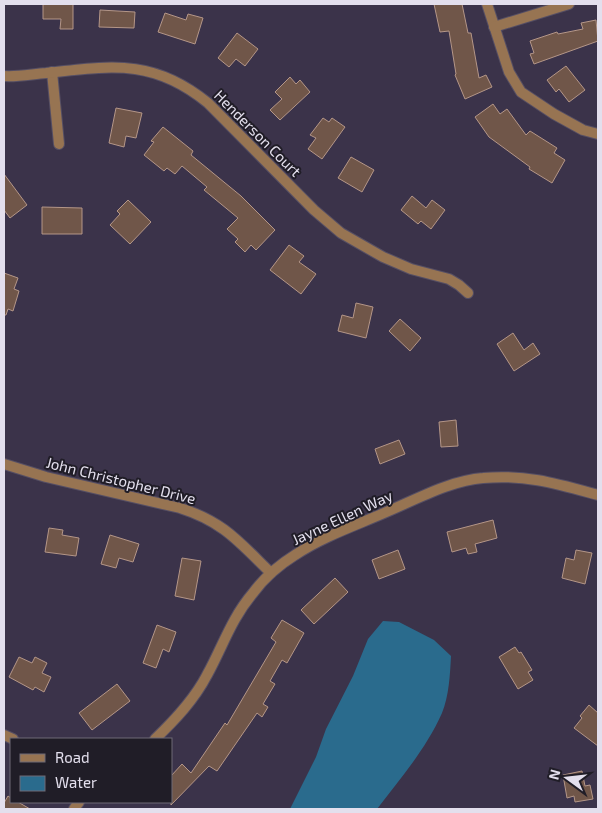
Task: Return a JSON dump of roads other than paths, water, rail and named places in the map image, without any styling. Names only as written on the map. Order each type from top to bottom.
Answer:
[{"type":"street","points":[[487,4],[509,72],[521,92],[583,130],[598,134]]},
{"type":"street","points":[[494,27],[569,4]]},
{"type":"street","name":"Henderson Court","points":[[4,76],[124,67],[152,71],[178,82],[194,91],[208,103],[314,210],[341,233],[383,258],[411,269],[449,279],[460,285],[468,293]]},
{"type":"street","points":[[52,72],[59,144]]},
{"type":"street","name":"John Christopher Drive","points":[[4,464],[197,513],[215,522],[232,534],[271,573]]},
{"type":"street","name":"Jayne Ellen Way","points":[[156,738],[183,711],[207,676],[238,612],[254,591],[271,573],[294,555],[317,542],[444,487],[481,478],[519,476],[554,482],[598,495]]},
{"type":"water","points":[[383,621],[399,622],[434,640],[451,656],[446,700],[436,726],[412,763],[377,809],[290,809],[316,757],[326,729],[353,676],[368,639]]}]
